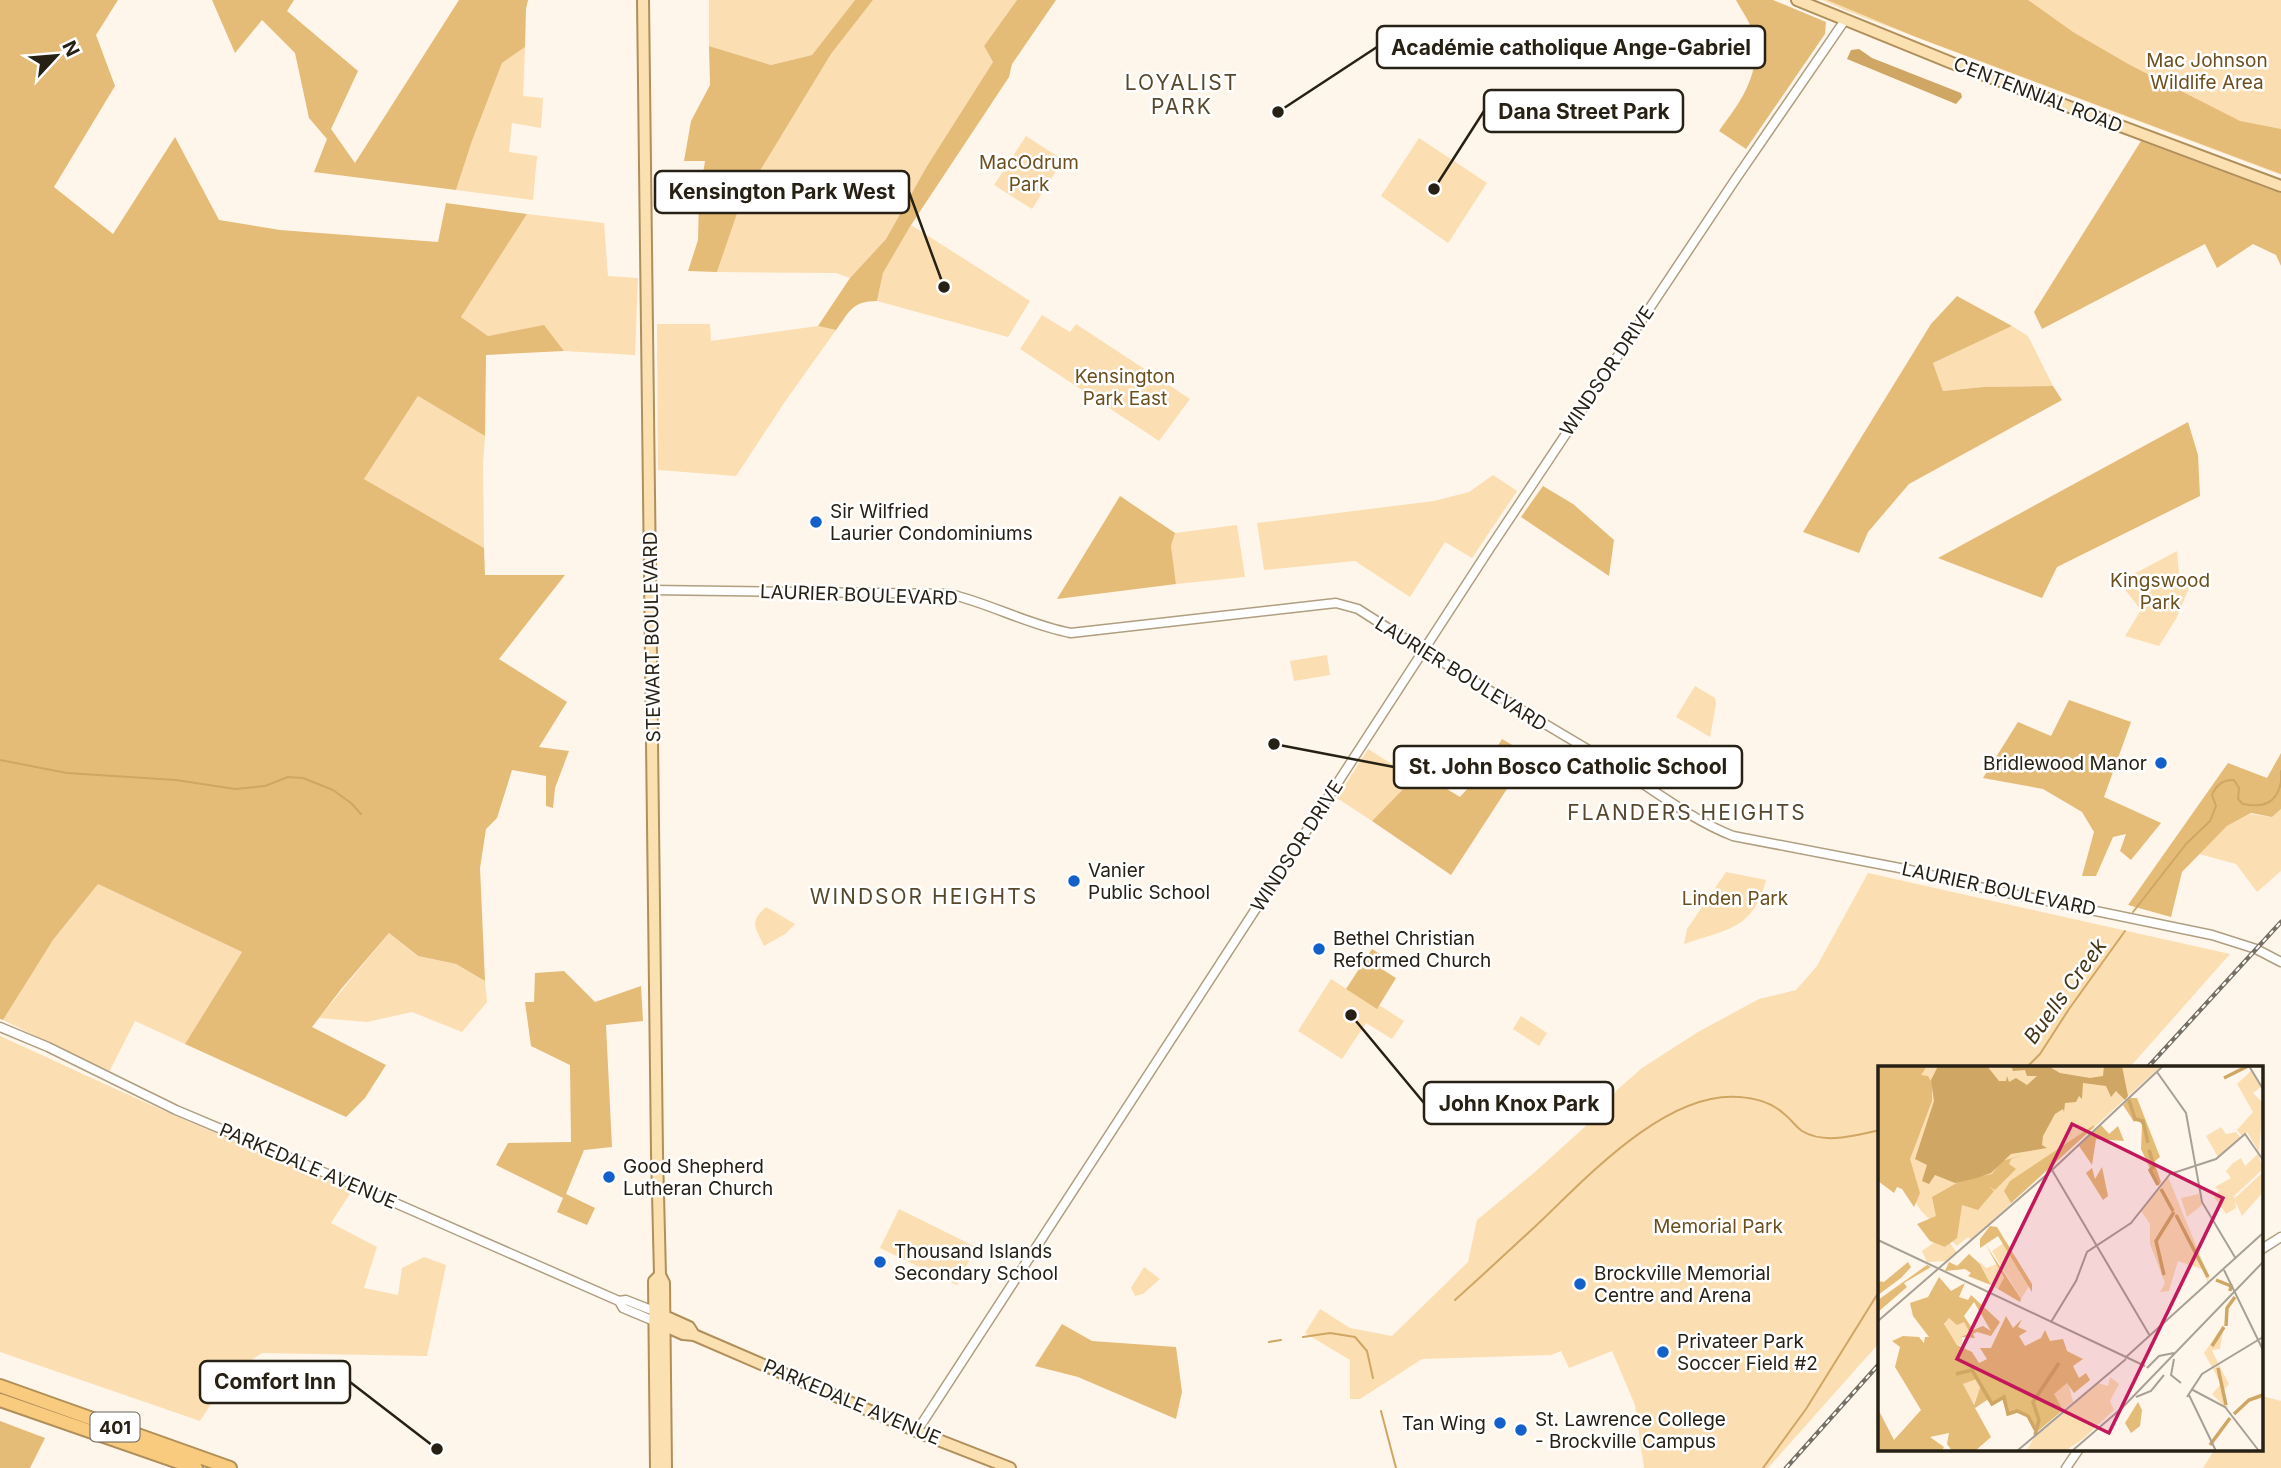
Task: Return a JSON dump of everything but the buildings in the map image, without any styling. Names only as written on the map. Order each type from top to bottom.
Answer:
[{"type":"highway","name":"401","points":[[0,1386],[230,1468]]},
{"type":"highway","name":"401","points":[[0,1400],[196,1468]]},
{"type":"main road","name":"STEWART BOULEVARD","points":[[643,0],[660,1275],[664,1283],[659,1318],[656,1468]]},
{"type":"main road","name":"CENTENNIAL ROAD","points":[[1797,0],[1952,63],[2281,186]]},
{"type":"main road","name":"STEWART BOULEVARD","points":[[659,1318],[664,1348],[666,1468]]},
{"type":"main road","name":"PARKEDALE AVENUE","points":[[659,1318],[689,1335],[1010,1468]]},
{"type":"main road","points":[[664,1348],[670,1340],[689,1335]]},
{"type":"street","name":"WINDSOR DRIVE","points":[[917,1431],[1423,651],[1651,305],[1845,20]]},
{"type":"street","name":"LAURIER BOULEVARD","points":[[651,590],[950,594],[975,600],[1045,629],[1071,634],[1336,603],[1358,609],[1712,828],[1733,836],[1910,870],[1974,886],[2212,935],[2256,949],[2281,961]]},
{"type":"street","name":"PARKEDALE AVENUE","points":[[0,1027],[48,1047],[176,1110],[349,1182],[619,1301],[626,1300],[659,1318]]},
{"type":"street","points":[[2264,1248],[2281,1237]]},
{"type":"street","points":[[2066,1468],[2078,1450]]},
{"type":"green space","points":[[709,0],[855,0],[812,55],[771,65],[709,46]]},
{"type":"green space","points":[[873,0],[1017,0],[984,46],[993,62],[927,166],[886,239],[850,278],[836,273],[717,272],[741,202],[831,54]]},
{"type":"green space","name":"Mac Johnson Wildlife Area","points":[[1822,0],[2281,0],[2281,175],[1847,11]]},
{"type":"green space","points":[[525,47],[523,96],[543,98],[541,128],[512,123],[509,152],[537,156],[533,200],[456,190],[502,63]]},
{"type":"green space","name":"MacOdrum Park","points":[[1026,136],[1063,160],[1032,209],[994,185]]},
{"type":"green space","points":[[1419,138],[1487,183],[1448,243],[1381,196]]},
{"type":"green space","points":[[527,214],[604,223],[608,276],[638,278],[635,355],[564,351],[544,326],[488,336],[461,317]]},
{"type":"green space","points":[[911,225],[1030,301],[1008,337],[877,301],[883,273]]},
{"type":"green space","name":"Kensington Park East","points":[[1042,315],[1070,332],[1076,324],[1190,399],[1159,441],[1020,349]]},
{"type":"green space","points":[[657,324],[710,324],[711,341],[818,326],[836,330],[736,476],[658,470]]},
{"type":"green space","points":[[2012,326],[2028,336],[2053,386],[1983,387],[1943,391],[1933,363]]},
{"type":"green space","points":[[418,396],[485,436],[484,548],[364,479]]},
{"type":"green space","points":[[1493,475],[1517,491],[1472,558],[1445,542],[1410,597],[1355,561],[1264,570],[1257,523],[1434,501],[1469,492]]},
{"type":"green space","points":[[1237,525],[1245,577],[1176,584],[1171,546],[1175,533]]},
{"type":"green space","name":"Kingswood Park","points":[[2177,551],[2179,574],[2191,583],[2176,619],[2159,646],[2125,636],[2141,610],[2119,582]]},
{"type":"green space","points":[[1327,655],[1330,675],[1294,681],[1290,661]]},
{"type":"green space","points":[[1695,686],[1715,698],[1710,737],[1676,717]]},
{"type":"green space","points":[[1368,749],[1414,778],[1372,821],[1337,798]]},
{"type":"green space","points":[[2281,809],[2281,871],[2257,892],[2236,864],[2199,854],[2227,826],[2250,814],[2272,817]]},
{"type":"green space","name":"Linden Park","points":[[1726,872],[1766,880],[1754,909],[1736,925],[1684,944],[1687,929]]},
{"type":"green space","name":"Memorial Park","points":[[1868,873],[2230,954],[2131,1066],[1878,1066],[1878,1344],[1768,1468],[1644,1468],[1635,1405],[1612,1351],[1569,1368],[1561,1351],[1551,1355],[1422,1359],[1360,1399],[1350,1399],[1350,1360],[1305,1333],[1320,1309],[1350,1328],[1392,1336],[1468,1262],[1477,1220],[1599,1114],[1617,1090],[1642,1068],[1698,1032],[1759,999],[1796,990],[1817,966]]},
{"type":"green space","points":[[98,884],[242,952],[185,1044],[135,1021],[109,1072],[3,1020],[53,940]]},
{"type":"green space","points":[[766,907],[795,924],[785,934],[764,946],[755,925],[757,917]]},
{"type":"green space","points":[[389,933],[417,956],[456,964],[485,981],[487,1002],[462,1032],[412,1012],[367,1022],[319,1018]]},
{"type":"green space","points":[[1331,979],[1376,1008],[1379,1005],[1404,1021],[1392,1039],[1366,1023],[1342,1059],[1298,1031]]},
{"type":"green space","points":[[1521,1016],[1547,1033],[1539,1046],[1513,1029]]},
{"type":"green space","points":[[0,1036],[192,1123],[353,1189],[331,1223],[377,1247],[364,1288],[398,1295],[402,1268],[424,1257],[446,1265],[427,1356],[262,1353],[241,1367],[239,1361],[200,1421],[0,1352]]},
{"type":"green space","points":[[899,1209],[976,1247],[957,1285],[880,1248]]},
{"type":"green space","points":[[1144,1267],[1160,1279],[1143,1294],[1135,1296],[1131,1288]]},
{"type":"green space","points":[[2264,1397],[2281,1401],[2281,1468],[2203,1468],[2214,1450],[2264,1450]]},
{"type":"shaded area","points":[[0,0],[118,0],[96,35],[115,86],[54,187],[113,234],[175,137],[219,220],[280,230],[438,242],[446,203],[527,214],[461,317],[488,336],[544,325],[564,351],[486,355],[485,436],[418,396],[364,479],[484,548],[485,575],[565,575],[499,659],[567,702],[539,747],[569,751],[555,788],[553,808],[546,806],[546,776],[512,770],[497,818],[486,829],[480,868],[485,981],[456,964],[418,956],[389,933],[312,1027],[386,1065],[365,1098],[346,1117],[185,1044],[242,952],[98,884],[53,940],[3,1020],[0,1019]]},
{"type":"shaded area","points":[[212,0],[294,0],[287,11],[358,71],[331,129],[355,163],[459,0],[528,0],[525,47],[502,63],[456,190],[314,172],[327,139],[309,118],[295,53],[262,20],[235,53]]},
{"type":"shaded area","points":[[855,0],[873,0],[831,54],[741,202],[717,272],[688,271],[698,240],[699,199],[705,161],[684,161],[691,121],[710,85],[709,46],[771,65],[812,55]]},
{"type":"shaded area","points":[[1017,0],[1056,0],[1012,64],[1009,77],[911,225],[883,273],[877,301],[856,305],[836,330],[818,326],[850,278],[886,239],[927,166],[993,62],[984,46]]},
{"type":"shaded area","points":[[1736,0],[1773,0],[1826,22],[1825,34],[1746,149],[1719,131],[1742,98],[1755,63],[1754,35]]},
{"type":"shaded area","points":[[1827,0],[2028,0],[2073,32],[2130,65],[2240,121],[2281,129],[2281,174],[1916,37]]},
{"type":"shaded area","points":[[1859,49],[1872,58],[1961,93],[1962,97],[1956,104],[1847,59],[1851,50]]},
{"type":"shaded area","points":[[2141,141],[2281,193],[2281,266],[2276,255],[2253,244],[2217,268],[2205,244],[2042,329],[2034,312]]},
{"type":"shaded area","points":[[1957,296],[2012,326],[1933,363],[1943,391],[1983,387],[2053,386],[2062,400],[1909,484],[1868,532],[1859,553],[1803,532],[1931,324]]},
{"type":"shaded area","points":[[2188,422],[2198,455],[2200,496],[2057,567],[2042,598],[1938,558]]},
{"type":"shaded area","points":[[1543,486],[1573,504],[1614,540],[1609,576],[1521,517]]},
{"type":"shaded area","points":[[1120,496],[1175,533],[1171,546],[1176,584],[1057,599]]},
{"type":"shaded area","points":[[2069,700],[2131,722],[2104,797],[2161,823],[2131,860],[2120,851],[2126,834],[2113,837],[2096,876],[2082,876],[2094,832],[2082,812],[2043,789],[1983,778],[2018,722],[2051,736]]},
{"type":"shaded area","points":[[1502,739],[1529,755],[1451,875],[1372,821],[1414,778],[1423,784],[1429,778],[1460,797],[1479,776]]},
{"type":"shaded area","points":[[2281,753],[2281,809],[2272,817],[2251,813],[2227,826],[2182,872],[2171,917],[2128,905],[2228,763],[2267,778]]},
{"type":"shaded area","points":[[1372,949],[1386,958],[1380,968],[1396,978],[1377,1009],[1346,989]]},
{"type":"shaded area","points":[[564,971],[595,1002],[641,986],[643,1021],[606,1025],[612,1147],[584,1150],[566,1194],[595,1208],[587,1225],[557,1212],[563,1198],[496,1165],[508,1143],[571,1142],[570,1065],[531,1046],[525,1002],[534,1002],[535,973]]},
{"type":"shaded area","points":[[1062,1324],[1092,1341],[1176,1347],[1182,1392],[1176,1419],[1078,1377],[1035,1366]]},
{"type":"shaded area","points":[[0,1421],[45,1438],[30,1468],[0,1468]]},
{"type":"waterway","points":[[0,760],[67,773],[176,780],[235,789],[265,786],[288,777],[303,778],[333,790],[361,814]]},
{"type":"waterway","name":"Buells Creek","points":[[2281,771],[2281,782]]},
{"type":"waterway","name":"Buells Creek","points":[[2133,912],[2186,844],[2210,821],[2216,806],[2212,795],[2218,786],[2234,780],[2239,788],[2238,799],[2243,804],[2262,805],[2272,800],[2281,782]]},
{"type":"waterway","name":"Buells Creek","points":[[2028,1066],[2040,1054],[2125,931]]},
{"type":"waterway","points":[[1455,1300],[1606,1160],[1657,1121],[1684,1107],[1712,1099],[1739,1097],[1773,1106],[1802,1131],[1811,1135],[1841,1138],[1878,1130]]},
{"type":"waterway","name":"Buells Creek","points":[[1763,1468],[1806,1409],[1878,1293]]},
{"type":"waterway","points":[[1303,1337],[1330,1333],[1355,1337],[1367,1351],[1373,1378]]},
{"type":"waterway","points":[[1269,1342],[1281,1340]]},
{"type":"waterway","points":[[1381,1411],[1396,1468]]},
{"type":"railway","points":[[2149,1066],[2281,922]]},
{"type":"railway","points":[[1786,1468],[1878,1365]]},
{"type":"place","name":"Académie catholique Ange-Gabriel","points":[[1278,112]]},
{"type":"place","name":"Dana Street Park","points":[[1434,189]]},
{"type":"place","name":"Kensington Park West","points":[[944,287]]},
{"type":"place","name":"Sir Wilfried Laurier Condominiums","points":[[816,522]]},
{"type":"place","name":"St. John Bosco Catholic School","points":[[1274,744]]},
{"type":"place","name":"Bridlewood Manor","points":[[2161,763]]},
{"type":"place","name":"Vanier Public School","points":[[1074,881]]},
{"type":"place","name":"Bethel Christian Reformed Church","points":[[1319,949]]},
{"type":"place","name":"John Knox Park","points":[[1351,1015]]},
{"type":"place","name":"Good Shepherd Lutheran Church","points":[[609,1177]]},
{"type":"place","name":"Thousand Islands Secondary School","points":[[880,1262]]},
{"type":"place","name":"Brockville Memorial Centre and Arena","points":[[1580,1284]]},
{"type":"place","name":"Privateer Park Soccer Field #2","points":[[1663,1352]]},
{"type":"place","name":"Tan Wing","points":[[1500,1423]]},
{"type":"place","name":"St. Lawrence College - Brockville Campus","points":[[1521,1430]]},
{"type":"place","name":"Comfort Inn","points":[[437,1449]]},
{"type":"district","name":"LOYALIST PARK","points":[[1182,94]]},
{"type":"district","name":"FLANDERS HEIGHTS","points":[[1687,812]]},
{"type":"district","name":"WINDSOR HEIGHTS","points":[[924,896]]}]
